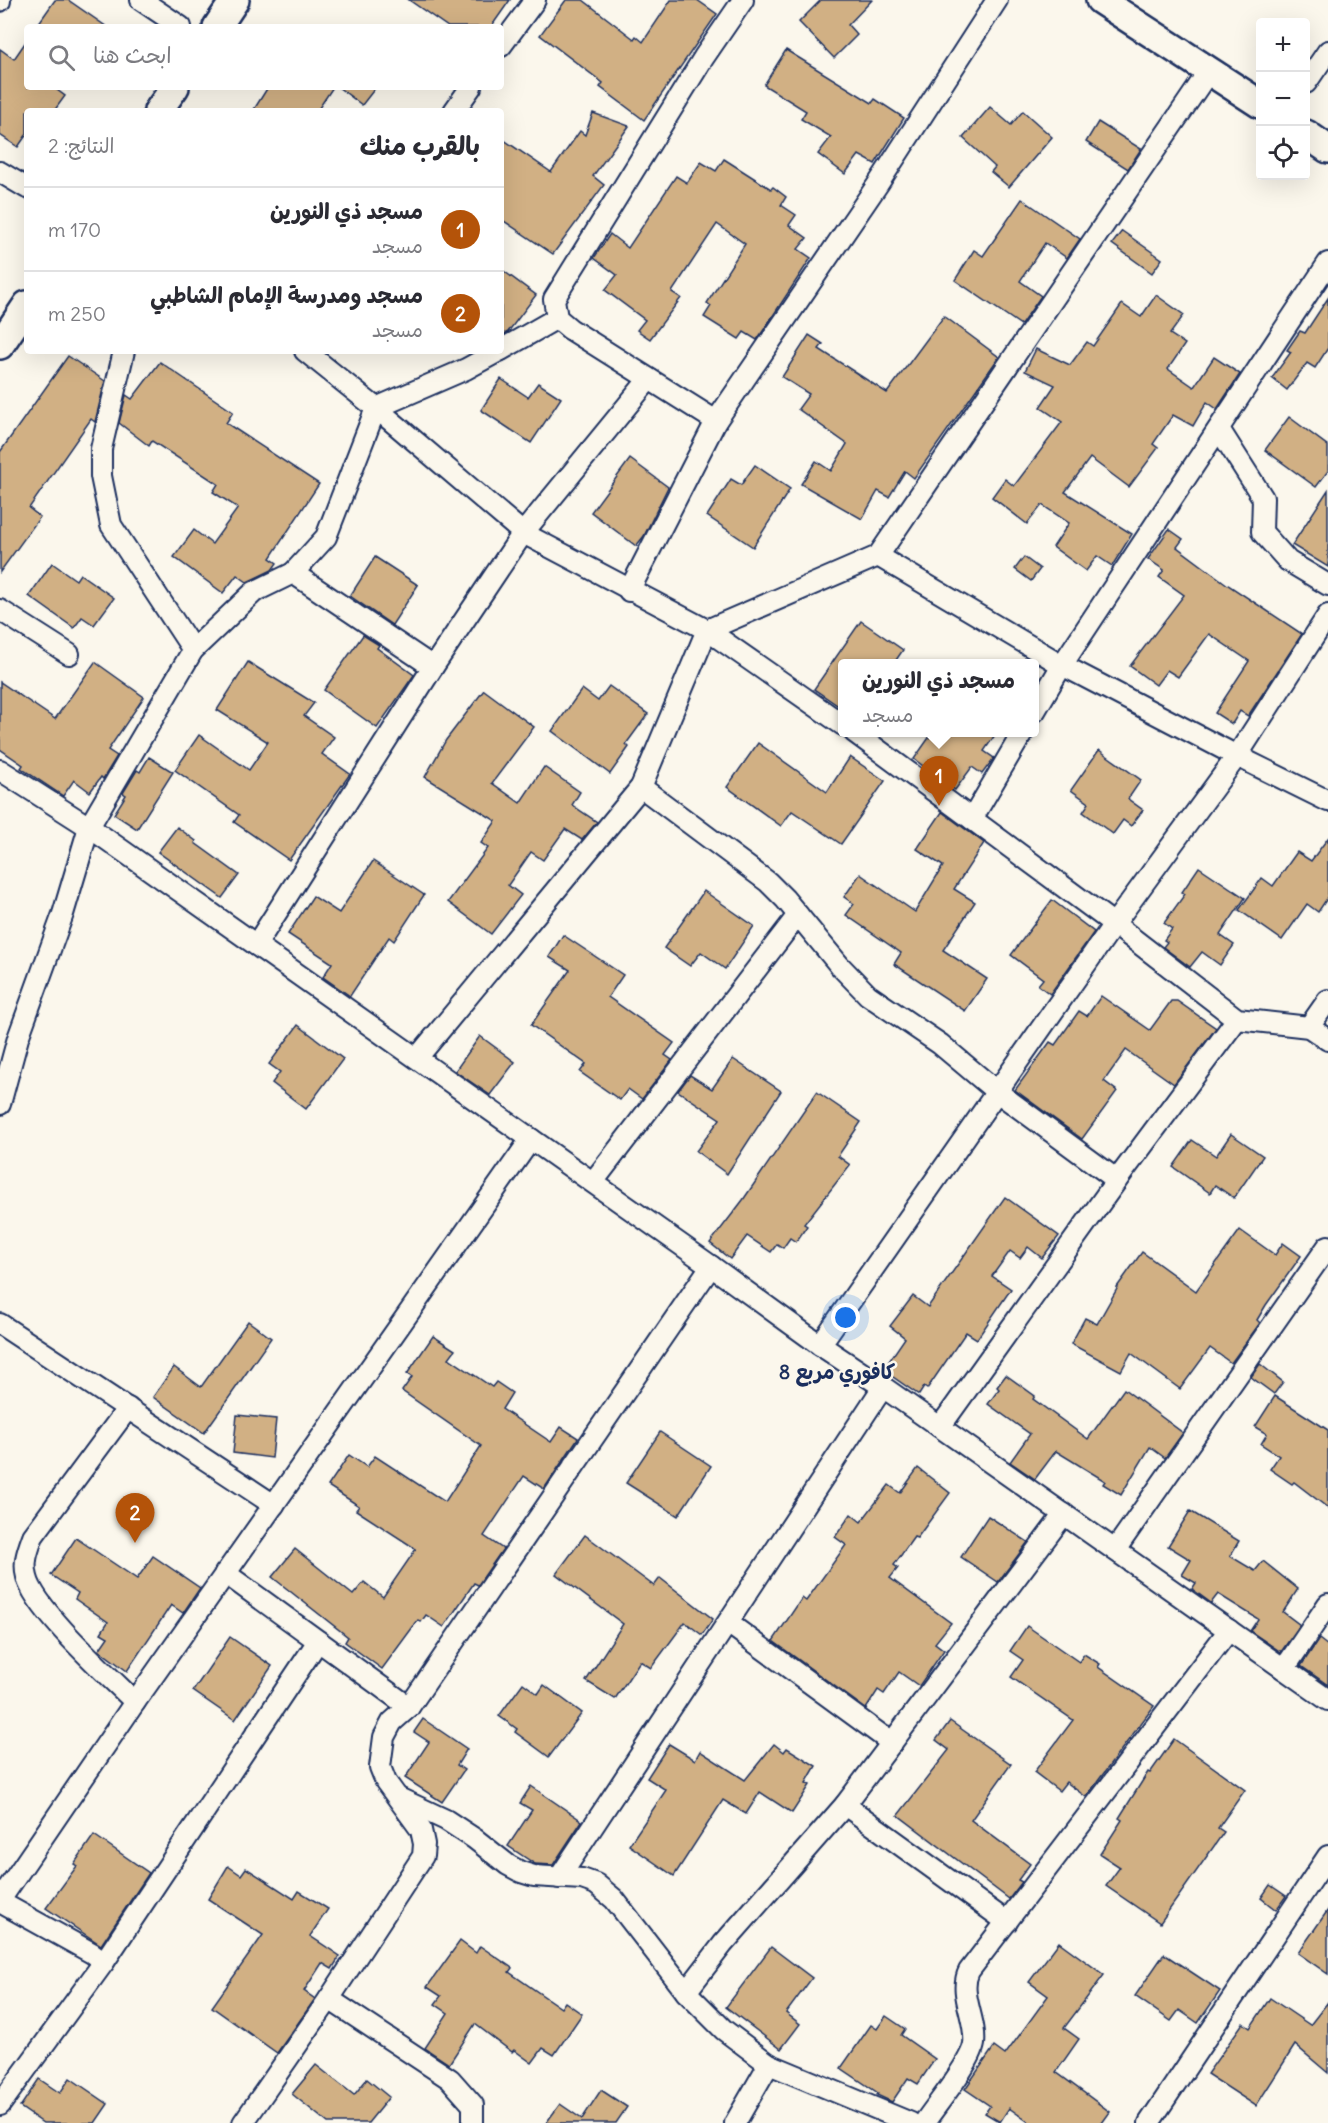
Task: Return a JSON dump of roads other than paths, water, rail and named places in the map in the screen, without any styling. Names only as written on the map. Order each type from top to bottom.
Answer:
[{"type":"street","points":[[141,0],[177,24]]},
{"type":"street","points":[[219,24],[235,0]]},
{"type":"street","points":[[504,42],[535,0]]},
{"type":"street","points":[[716,421],[557,318],[554,299],[704,57],[743,0]]},
{"type":"street","points":[[629,591],[716,421],[878,184],[997,0]]},
{"type":"street","points":[[1113,3],[1256,101]]},
{"type":"street","points":[[1310,76],[1328,51]]},
{"type":"street","points":[[417,1059],[641,787],[707,630],[878,556],[1209,71]]},
{"type":"street","points":[[160,108],[173,90]]},
{"type":"street","points":[[456,108],[469,90]]},
{"type":"street","points":[[1310,137],[1328,149]]},
{"type":"street","points":[[0,172],[24,186]]},
{"type":"street","points":[[1039,704],[1062,665],[1328,263]]},
{"type":"street","points":[[0,345],[16,312]]},
{"type":"street","points":[[504,348],[557,318]]},
{"type":"street","points":[[123,354],[101,449],[101,476],[111,525],[193,650]]},
{"type":"street","points":[[309,354],[523,533],[629,591],[707,630],[838,722]]},
{"type":"street","points":[[0,1104],[18,1038],[63,914],[89,827],[193,650],[254,592],[292,573],[326,537],[376,408],[466,369],[493,354]]},
{"type":"street","points":[[256,945],[433,667],[523,533],[649,379]]},
{"type":"street","points":[[1219,429],[1263,498],[1262,532],[1288,561],[1328,585]]},
{"type":"street","points":[[878,556],[1062,665],[1328,801]]},
{"type":"street","points":[[292,573],[433,667]]},
{"type":"street","points":[[0,610],[69,654]]},
{"type":"street","points":[[820,1345],[1114,924],[1237,756],[1328,615]]},
{"type":"street","points":[[861,737],[1114,924],[1237,1019],[1309,1027],[1328,1040]]},
{"type":"street","points":[[972,819],[1020,737]]},
{"type":"street","points":[[0,771],[89,827],[820,1345],[940,1426],[1328,1700]]},
{"type":"street","points":[[641,787],[768,882],[868,995],[940,1044],[996,1091],[1117,1180]]},
{"type":"street","points":[[593,1182],[798,915]]},
{"type":"street","points":[[1309,1027],[1328,1000]]},
{"type":"street","points":[[940,1426],[1117,1180],[1237,1019]]},
{"type":"street","points":[[104,1962],[0,1901],[135,1702],[531,1139]]},
{"type":"street","points":[[1114,1550],[1328,1246]]},
{"type":"street","points":[[243,2123],[329,1999],[423,1856],[424,1844],[421,1830],[386,1782],[380,1767],[384,1737],[392,1722],[409,1707],[711,1266]]},
{"type":"street","points":[[0,1324],[274,1504]]},
{"type":"street","points":[[560,1878],[883,1387]]},
{"type":"street","points":[[128,1408],[33,1536],[25,1561],[27,1579],[36,1597],[65,1631],[135,1702]]},
{"type":"street","points":[[686,1992],[723,1944],[845,1805],[1064,1514]]},
{"type":"street","points":[[225,1573],[409,1707]]},
{"type":"street","points":[[1284,1669],[1328,1604]]},
{"type":"street","points":[[728,1623],[892,1743]]},
{"type":"street","points":[[924,2123],[968,2059],[973,2047],[972,2015],[964,1988],[964,1980],[969,1971],[1228,1630]]},
{"type":"street","points":[[0,2105],[104,1962],[318,1641]]},
{"type":"street","points":[[398,1798],[446,1820],[520,1872],[534,1876],[590,1881],[614,1899],[686,1992],[724,2030],[769,2064],[911,2123]]},
{"type":"street","points":[[845,1805],[1007,1922]]},
{"type":"street","points":[[1149,2123],[1328,1856]]},
{"type":"street","points":[[329,1999],[450,2079],[473,2105],[473,2123]]},
{"type":"street","points":[[735,2123],[769,2064]]},
{"type":"place","name":"مسجد ذي النورين","points":[[939,806]]},
{"type":"place","name":"مسجد ومدرسة الإمام الشاطبي","points":[[135,1543]]},
{"type":"district","name":"كافوري مربع 8","points":[[837,1372]]}]
